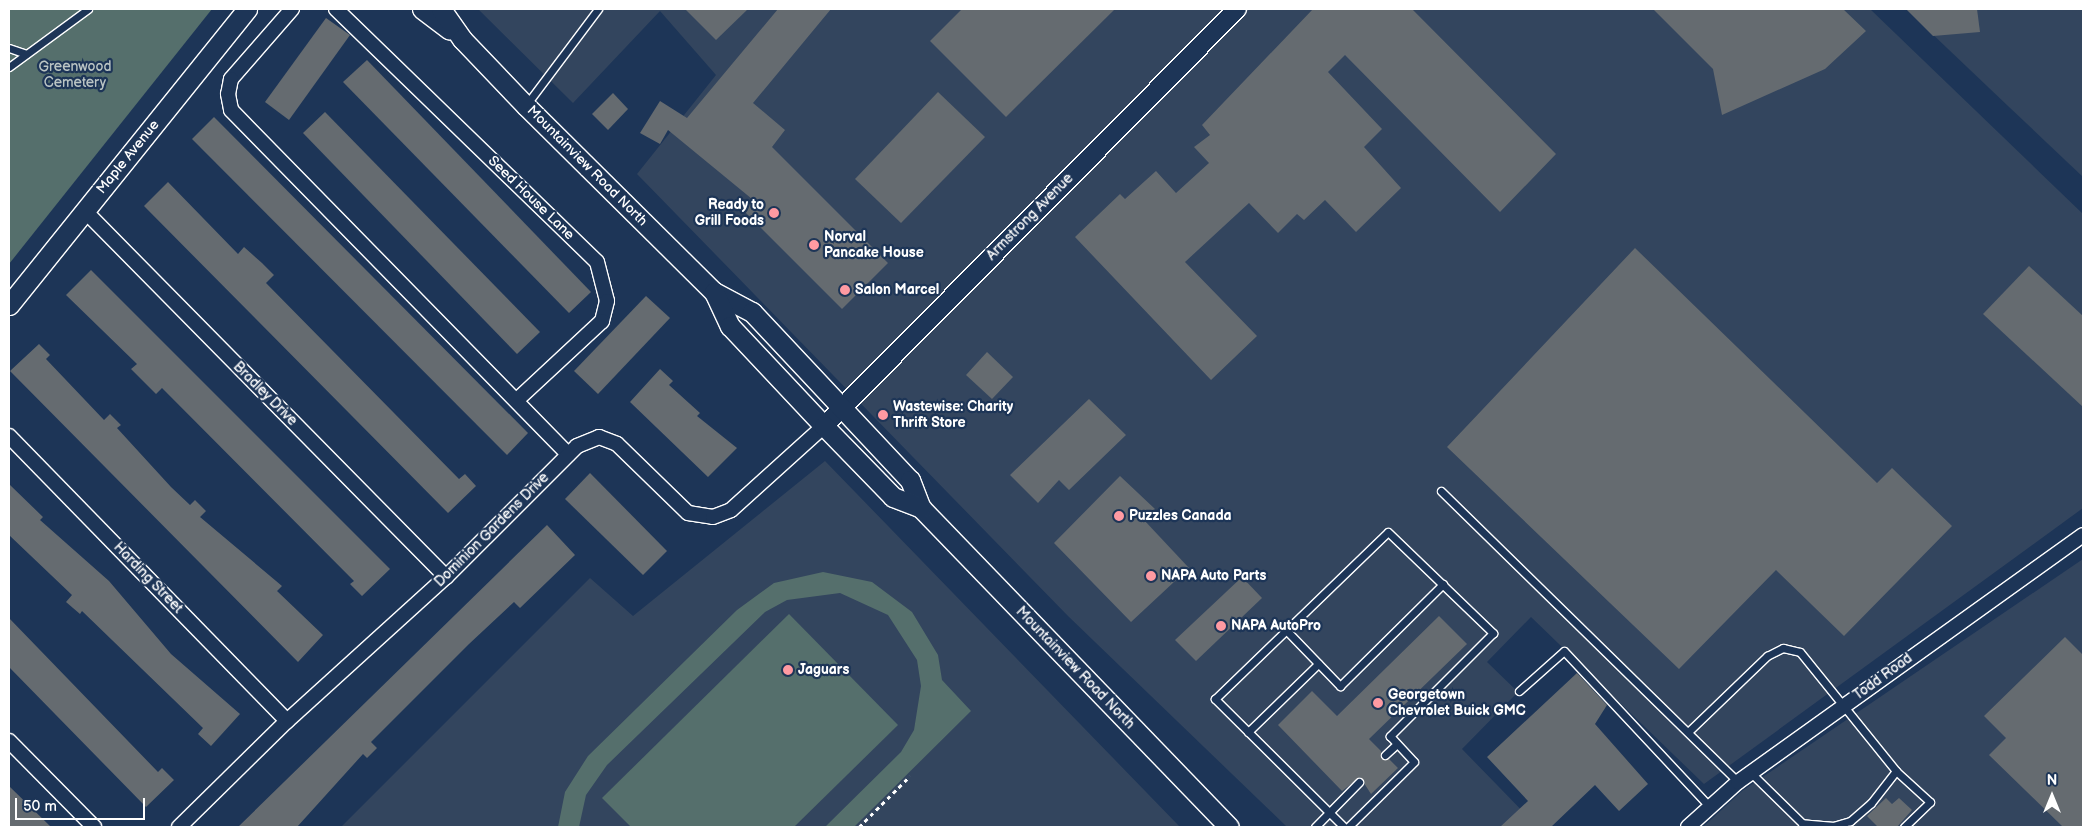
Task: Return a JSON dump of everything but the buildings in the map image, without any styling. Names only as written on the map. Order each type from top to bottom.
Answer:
[{"type":"main road","name":"Maple Avenue","points":[[9,305],[247,9]]},
{"type":"main road","name":"Mountainview Road North","points":[[422,9],[462,39]]},
{"type":"main road","name":"Mountainview Road North","points":[[441,9],[462,39],[526,106],[714,292],[752,312],[910,480],[921,508],[1229,827]]},
{"type":"main road","name":"Mountainview Road North","points":[[714,292],[730,326],[824,426],[893,497],[921,508]]},
{"type":"street","points":[[292,9],[231,79],[231,110],[568,454]]},
{"type":"street","name":"Seed House Lane","points":[[336,9],[596,262],[607,301],[602,321],[516,401]]},
{"type":"street","name":"Armstrong Avenue","points":[[824,426],[1237,9]]},
{"type":"street","name":"Bradley Drive","points":[[85,211],[446,576]]},
{"type":"street","name":"Dominion Gardens Drive","points":[[179,827],[286,721],[446,576],[568,454],[599,437],[617,444],[688,513],[713,516],[731,510],[824,426]]},
{"type":"street","name":"Harding Street","points":[[9,436],[286,721]]},
{"type":"street","name":"Todd Road","points":[[1688,827],[1738,782],[2083,535]]},
{"type":"street","points":[[9,741],[94,827]]},
{"type":"lane","points":[[9,67],[88,9]]},
{"type":"lane","points":[[526,106],[598,9]]},
{"type":"lane","points":[[9,48],[26,54]]},
{"type":"lane","points":[[1441,491],[1738,782]]},
{"type":"lane","points":[[1388,532],[1493,633],[1390,736],[1414,762],[1346,827],[1215,699],[1286,630],[1388,532]]},
{"type":"lane","points":[[1286,630],[1340,686],[1443,584]]},
{"type":"lane","points":[[1688,732],[1767,656],[1783,648],[1800,652],[1896,771],[1930,802],[1904,827]]},
{"type":"lane","points":[[1519,691],[1564,651],[1710,807]]},
{"type":"lane","points":[[1248,732],[1318,664]]},
{"type":"lane","points":[[1385,755],[1397,744]]},
{"type":"lane","points":[[1751,773],[1807,825],[1834,826],[1850,821],[1896,771]]},
{"type":"lane","points":[[1315,827],[1359,782]]},
{"type":"path","points":[[859,827],[910,776]]},
{"type":"shaded area","points":[[478,9],[1870,9],[2083,214],[2083,508],[1704,784],[1531,617],[1487,662],[1518,692],[1462,749],[1538,827],[1287,827],[1068,616],[637,174],[716,75],[660,11],[573,103]]},
{"type":"shaded area","points":[[1906,9],[2083,9],[2083,177],[2008,106]]},
{"type":"shaded area","points":[[825,461],[1180,827],[341,827],[590,578],[633,616]]},
{"type":"shaded area","points":[[2083,559],[2083,827],[1703,827],[1742,791]]},
{"type":"green space","name":"Greenwood Cemetery","points":[[9,9],[212,9],[9,264]]},
{"type":"green space","points":[[823,572],[872,582],[912,612],[938,655],[942,680],[971,711],[854,827],[825,827],[901,752],[914,730],[921,686],[917,660],[888,615],[840,593],[787,600],[765,612],[607,765],[586,795],[579,827],[558,827],[565,792],[588,756],[737,610],[774,583]]},
{"type":"green space","name":"Jaguars","points":[[789,614],[898,725],[794,827],[631,827],[602,798]]},
{"type":"place","name":"Ready to Grill Foods","points":[[774,213]]},
{"type":"place","name":"Norval Pancake House","points":[[814,245]]},
{"type":"place","name":"Salon Marcel","points":[[845,290]]},
{"type":"place","name":"Wastewise: Charity Thrift Store","points":[[883,415]]},
{"type":"place","name":"Puzzles Canada","points":[[1119,516]]},
{"type":"place","name":"NAPA Auto Parts","points":[[1151,576]]},
{"type":"place","name":"NAPA AutoPro","points":[[1221,626]]},
{"type":"place","name":"Jaguars","points":[[788,670]]},
{"type":"place","name":"Georgetown Chevrolet Buick GMC","points":[[1378,703]]}]
